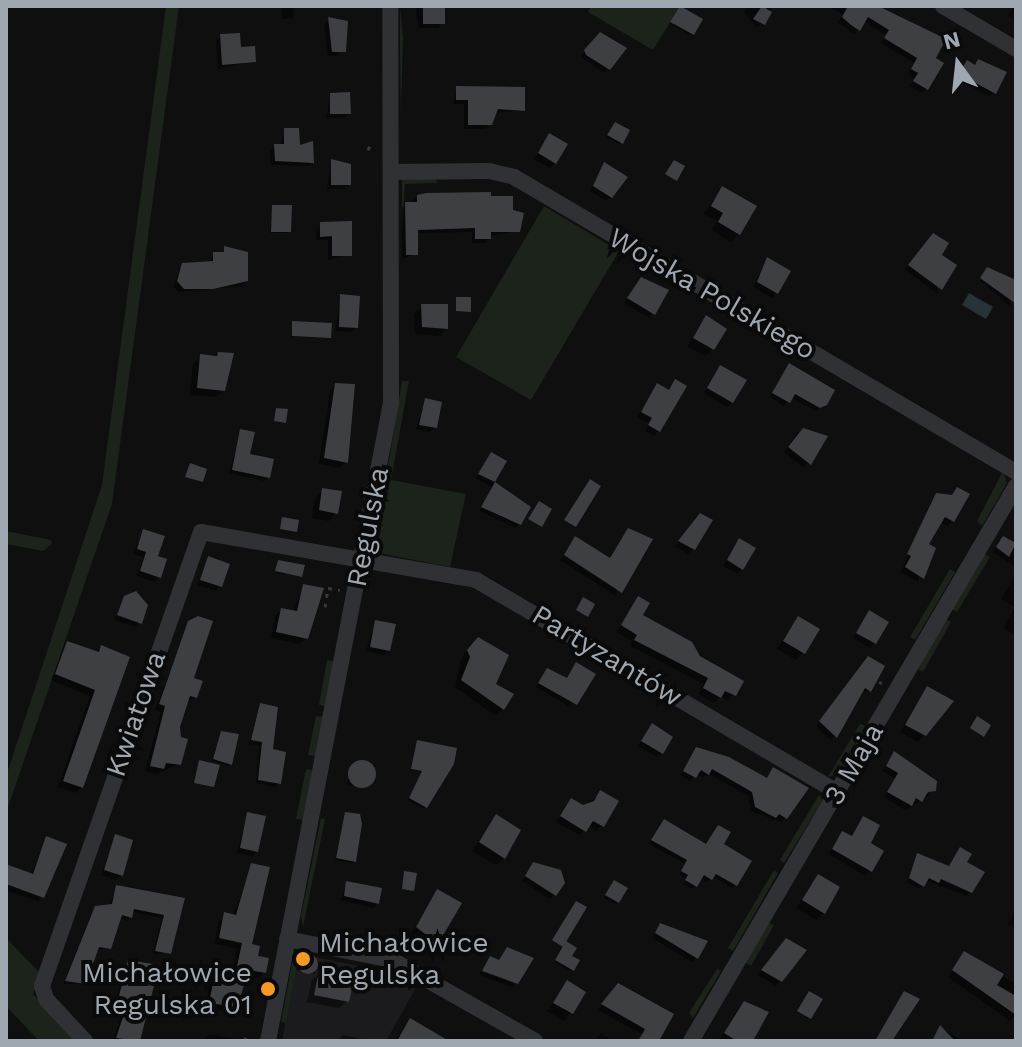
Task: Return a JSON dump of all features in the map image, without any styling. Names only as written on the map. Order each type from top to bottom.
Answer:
[{"type":"street","name":"Regulska","points":[[268,1041],[392,398],[390,6]]},
{"type":"street","points":[[943,6],[1016,49]]},
{"type":"street","name":"Wojska Polskiego","points":[[392,172],[489,171],[514,177],[1016,472]]},
{"type":"street","name":"3 Maja","points":[[691,1041],[1016,486]]},
{"type":"street","name":"Kwiatowa","points":[[85,1041],[46,999],[42,986],[196,536],[207,531],[362,561]]},
{"type":"street","name":"Partyzantów","points":[[362,561],[479,581],[838,792]]},
{"type":"street","points":[[287,939],[400,964],[535,1041]]},
{"type":"path","points":[[325,607],[328,588],[340,590]]},
{"type":"shaded area","points":[[166,6],[179,6],[112,504],[6,813],[6,776],[102,485]]},
{"type":"shaded area","points":[[400,6],[403,38],[401,113],[400,59]]},
{"type":"shaded area","points":[[591,6],[680,6],[653,50],[588,12]]},
{"type":"shaded area","points":[[436,177],[437,183],[405,184],[402,232],[402,179]]},
{"type":"shaded area","points":[[544,206],[619,251],[531,400],[456,357]]},
{"type":"shaded area","points":[[969,293],[993,307],[986,319],[962,305]]},
{"type":"shaded area","points":[[402,381],[409,381],[391,480],[466,494],[450,567],[374,552]]},
{"type":"shaded area","points":[[1003,471],[1007,483],[982,526],[977,521]]},
{"type":"shaded area","points":[[6,531],[51,540],[52,544],[43,551],[6,544]]},
{"type":"shaded area","points":[[984,554],[990,557],[957,612],[952,609]]},
{"type":"shaded area","points":[[950,569],[955,572],[915,640],[910,637]]},
{"type":"shaded area","points":[[946,619],[951,622],[923,672],[917,668]]},
{"type":"shaded area","points":[[327,660],[336,662],[325,706],[319,705]]},
{"type":"shaded area","points":[[316,716],[325,717],[316,756],[308,755]]},
{"type":"shaded area","points":[[860,724],[865,726],[837,774],[828,777]]},
{"type":"shaded area","points":[[306,769],[314,770],[305,820],[296,819]]},
{"type":"shaded area","points":[[819,795],[823,800],[784,863],[780,860]]},
{"type":"shaded area","points":[[321,818],[325,819],[303,927],[301,916]]},
{"type":"shaded area","points":[[774,870],[778,873],[733,951],[728,948]]},
{"type":"shaded area","points":[[768,922],[774,925],[751,966],[745,962]]},
{"type":"shaded area","points":[[6,938],[41,974],[33,994],[76,1041],[39,1041],[6,1006]]},
{"type":"shaded area","points":[[309,951],[308,956],[299,955],[286,1023],[281,1022],[294,953]]},
{"type":"shaded area","points":[[309,956],[395,973],[417,986],[386,1041],[282,1041],[297,962],[308,963]]},
{"type":"shaded area","points":[[717,969],[721,971],[693,1018],[689,1013]]},
{"type":"building","points":[[423,6],[445,6],[445,24],[423,24]]},
{"type":"building","points":[[680,6],[703,19],[694,35],[670,22]]},
{"type":"building","points":[[762,6],[772,12],[765,25],[753,19]]},
{"type":"building","points":[[848,6],[878,6],[946,39],[936,58],[944,63],[928,90],[913,81],[918,73],[911,69],[917,58],[884,38],[889,30],[868,17],[860,31],[851,25],[842,17]]},
{"type":"building","points":[[328,17],[348,21],[346,52],[332,52]]},
{"type":"building","points":[[600,32],[627,48],[610,70],[586,55],[584,50]]},
{"type":"building","points":[[240,33],[241,47],[255,46],[256,62],[222,65],[220,34]]},
{"type":"building","points":[[978,59],[1007,72],[996,94],[959,74],[967,60],[975,65]]},
{"type":"building","points":[[456,86],[525,87],[525,111],[498,109],[492,125],[468,125],[468,100],[456,100]]},
{"type":"building","points":[[350,92],[351,114],[330,114],[330,93]]},
{"type":"building","points":[[615,122],[630,130],[623,144],[607,135]]},
{"type":"building","points":[[284,128],[299,128],[300,145],[313,141],[314,163],[275,161],[274,144],[284,144]]},
{"type":"building","points":[[549,133],[568,144],[556,164],[538,153]]},
{"type":"building","points":[[331,159],[351,164],[351,185],[331,185]]},
{"type":"building","points":[[674,160],[685,166],[677,181],[665,174]]},
{"type":"building","points":[[604,162],[628,177],[612,198],[593,186]]},
{"type":"building","points":[[722,186],[757,206],[740,235],[718,222],[723,213],[711,206]]},
{"type":"building","points":[[491,192],[491,196],[513,196],[513,210],[524,213],[520,232],[491,232],[491,239],[475,239],[475,228],[418,230],[418,255],[406,255],[405,202],[417,202],[417,195],[426,193]]},
{"type":"building","points":[[272,205],[292,205],[291,232],[271,232]]},
{"type":"building","points":[[352,221],[352,256],[332,256],[332,236],[320,237],[320,222]]},
{"type":"building","points":[[933,233],[949,243],[942,255],[957,265],[942,290],[908,265]]},
{"type":"building","points":[[224,246],[248,252],[248,281],[213,289],[184,289],[177,281],[182,263],[213,261],[213,252],[224,252]]},
{"type":"building","points":[[767,257],[791,271],[778,294],[757,282]]},
{"type":"building","points":[[987,267],[1016,280],[1016,304],[980,278]]},
{"type":"building","points":[[641,277],[669,290],[655,315],[627,298]]},
{"type":"building","points":[[340,294],[360,296],[358,328],[339,327]]},
{"type":"building","points":[[456,297],[471,297],[471,312],[456,311]]},
{"type":"building","points":[[421,304],[448,304],[448,329],[422,327]]},
{"type":"building","points":[[706,315],[727,329],[714,350],[693,338]]},
{"type":"building","points":[[292,321],[332,323],[331,338],[292,336]]},
{"type":"building","points":[[218,352],[234,353],[225,391],[197,388],[200,354],[217,356]]},
{"type":"building","points":[[789,363],[835,390],[827,405],[820,408],[795,394],[790,403],[772,393]]},
{"type":"building","points":[[720,365],[747,380],[733,403],[707,388]]},
{"type":"building","points":[[675,379],[687,386],[660,432],[648,425],[652,418],[641,412],[657,383],[669,390]]},
{"type":"building","points":[[335,383],[355,384],[348,463],[324,458]]},
{"type":"building","points":[[425,398],[442,402],[437,428],[419,425]]},
{"type":"building","points":[[276,408],[288,409],[286,423],[274,421]]},
{"type":"building","points":[[803,428],[828,436],[811,465],[788,447]]},
{"type":"building","points":[[240,429],[255,432],[250,454],[274,459],[270,478],[232,470]]},
{"type":"building","points":[[491,452],[507,461],[495,482],[478,474]]},
{"type":"building","points":[[190,463],[207,469],[203,482],[185,477]]},
{"type":"building","points":[[590,479],[601,486],[576,527],[564,520]]},
{"type":"building","points":[[495,482],[531,507],[521,525],[481,507]]},
{"type":"building","points":[[957,487],[970,494],[954,522],[945,517],[929,544],[936,548],[924,579],[905,567],[911,556],[907,554],[936,493],[952,495]]},
{"type":"building","points":[[322,488],[342,491],[338,514],[319,510]]},
{"type":"building","points":[[539,501],[552,509],[542,527],[528,519]]},
{"type":"building","points":[[700,513],[713,520],[695,550],[678,541]]},
{"type":"building","points":[[282,517],[299,520],[297,532],[280,529]]},
{"type":"building","points":[[628,528],[653,539],[622,593],[564,555],[575,536],[610,558]]},
{"type":"building","points":[[143,529],[165,536],[158,556],[167,559],[161,578],[140,571],[146,552],[137,549]]},
{"type":"building","points":[[1003,536],[1016,543],[1009,557],[996,547]]},
{"type":"building","points":[[739,538],[756,548],[743,570],[727,560]]},
{"type":"building","points":[[208,556],[230,564],[222,587],[200,580]]},
{"type":"building","points":[[278,560],[305,565],[302,577],[275,571]]},
{"type":"building","points":[[303,584],[324,588],[308,639],[276,632],[281,608],[297,611]]},
{"type":"building","points":[[136,591],[148,605],[142,624],[117,615],[124,596]]},
{"type":"building","points":[[638,596],[650,603],[643,615],[692,642],[700,656],[744,681],[736,696],[725,691],[721,698],[703,688],[708,678],[634,640],[637,635],[621,625]]},
{"type":"building","points":[[583,597],[595,604],[588,617],[576,610]]},
{"type":"building","points":[[869,610],[889,622],[876,644],[856,633]]},
{"type":"building","points":[[198,616],[213,621],[194,678],[203,681],[197,698],[190,696],[180,727],[181,737],[188,739],[181,765],[166,763],[164,769],[150,766],[165,706],[159,704],[188,621]]},
{"type":"building","points":[[798,616],[820,629],[805,654],[783,641]]},
{"type":"building","points":[[375,620],[396,624],[390,651],[370,647]]},
{"type":"building","points":[[478,637],[509,655],[496,684],[514,694],[504,710],[461,680],[470,657],[467,650]]},
{"type":"building","points":[[67,641],[99,652],[101,645],[130,657],[83,788],[63,781],[95,690],[55,674]]},
{"type":"building","points":[[868,656],[885,666],[871,692],[865,688],[837,738],[819,721]]},
{"type":"building","points":[[576,662],[596,674],[577,705],[538,683],[547,668],[567,678]]},
{"type":"building","points":[[927,686],[954,701],[926,736],[905,725]]},
{"type":"building","points":[[260,703],[278,707],[273,749],[286,752],[281,784],[258,780],[262,742],[251,740]]},
{"type":"building","points":[[977,716],[991,725],[984,737],[970,728]]},
{"type":"building","points":[[652,723],[673,737],[663,754],[641,741]]},
{"type":"building","points":[[221,731],[239,734],[232,765],[213,759]]},
{"type":"building","points":[[417,740],[457,748],[454,764],[427,808],[409,798],[422,771],[411,769]]},
{"type":"building","points":[[696,747],[729,757],[767,778],[773,767],[809,788],[787,819],[779,814],[776,818],[755,807],[752,792],[712,769],[709,775],[701,770],[696,778],[683,771]]},
{"type":"building","points":[[894,751],[937,781],[936,791],[928,792],[922,802],[916,798],[912,806],[887,792],[898,773],[886,766]]},
{"type":"building","points":[[199,760],[220,765],[214,787],[194,783]]},
{"type":"building","points":[[362,760],[372,764],[376,774],[372,784],[362,788],[352,784],[348,774],[352,764]]},
{"type":"building","points":[[600,790],[619,801],[604,827],[593,821],[586,832],[560,816],[571,798],[583,805],[594,801]]},
{"type":"building","points":[[247,812],[266,816],[258,852],[240,848]]},
{"type":"building","points":[[345,812],[360,814],[362,824],[356,862],[336,858]]},
{"type":"building","points":[[496,814],[521,830],[505,859],[479,842]]},
{"type":"building","points":[[863,816],[880,825],[871,843],[884,851],[872,872],[832,849],[842,831],[852,836]]},
{"type":"building","points":[[664,819],[706,844],[718,825],[731,832],[724,844],[752,861],[737,886],[716,874],[712,880],[704,875],[697,887],[685,880],[688,875],[681,871],[687,860],[651,840]]},
{"type":"building","points":[[115,834],[133,840],[123,876],[104,870]]},
{"type":"building","points":[[46,836],[67,844],[44,898],[6,884],[6,864],[33,874]]},
{"type":"building","points":[[960,847],[972,854],[967,862],[985,872],[972,893],[941,879],[939,883],[929,878],[924,887],[909,878],[917,853],[949,866]]},
{"type":"building","points":[[533,862],[561,870],[565,883],[556,896],[525,876]]},
{"type":"building","points":[[251,863],[270,867],[252,944],[260,946],[258,956],[269,958],[266,973],[249,970],[237,1007],[209,1003],[215,973],[230,976],[236,971],[242,943],[219,938],[224,912],[236,915]]},
{"type":"building","points":[[404,871],[417,873],[414,891],[402,889]]},
{"type":"building","points":[[818,874],[840,887],[825,914],[802,900]]},
{"type":"building","points":[[614,880],[628,888],[619,903],[605,895]]},
{"type":"building","points":[[346,881],[382,888],[379,904],[344,896]]},
{"type":"building","points":[[116,885],[185,898],[171,954],[155,951],[164,915],[134,909],[132,918],[122,915],[111,949],[99,947],[86,984],[65,981],[95,906],[112,904]]},
{"type":"building","points":[[437,889],[462,903],[438,944],[416,927]]},
{"type":"building","points":[[576,901],[587,907],[563,947],[552,940]]},
{"type":"building","points":[[660,923],[708,941],[698,959],[655,933]]},
{"type":"building","points":[[786,938],[807,950],[782,982],[761,970]]},
{"type":"building","points":[[566,941],[577,948],[572,956],[580,960],[574,971],[555,960]]},
{"type":"building","points":[[507,947],[534,958],[518,984],[482,971],[490,956],[499,960]]},
{"type":"building","points":[[964,951],[1004,974],[997,985],[1016,996],[1016,1015],[952,970]]},
{"type":"building","points":[[308,954],[315,957],[318,964],[315,971],[308,974],[301,971],[298,964],[301,957]]},
{"type":"building","points":[[128,960],[153,964],[150,976],[156,978],[140,1041],[116,1038],[128,1002],[118,1000]]},
{"type":"building","points":[[319,971],[354,978],[349,1002],[314,995]]},
{"type":"building","points":[[567,980],[586,992],[573,1014],[553,1003]]},
{"type":"building","points":[[618,983],[674,1014],[659,1041],[638,1041],[645,1029],[601,1004]]},
{"type":"building","points":[[809,991],[823,999],[811,1019],[797,1011]]},
{"type":"building","points":[[904,991],[920,999],[892,1041],[875,1041]]},
{"type":"building","points":[[744,1001],[769,1012],[753,1041],[737,1041],[724,1033]]},
{"type":"building","points":[[410,1018],[449,1041],[397,1041]]},
{"type":"building","points":[[940,1025],[955,1041],[932,1041]]},
{"type":"place","name":"Michałowice Regulska","points":[[303,959]]},
{"type":"place","name":"Michałowice Regulska 01","points":[[268,989]]}]
